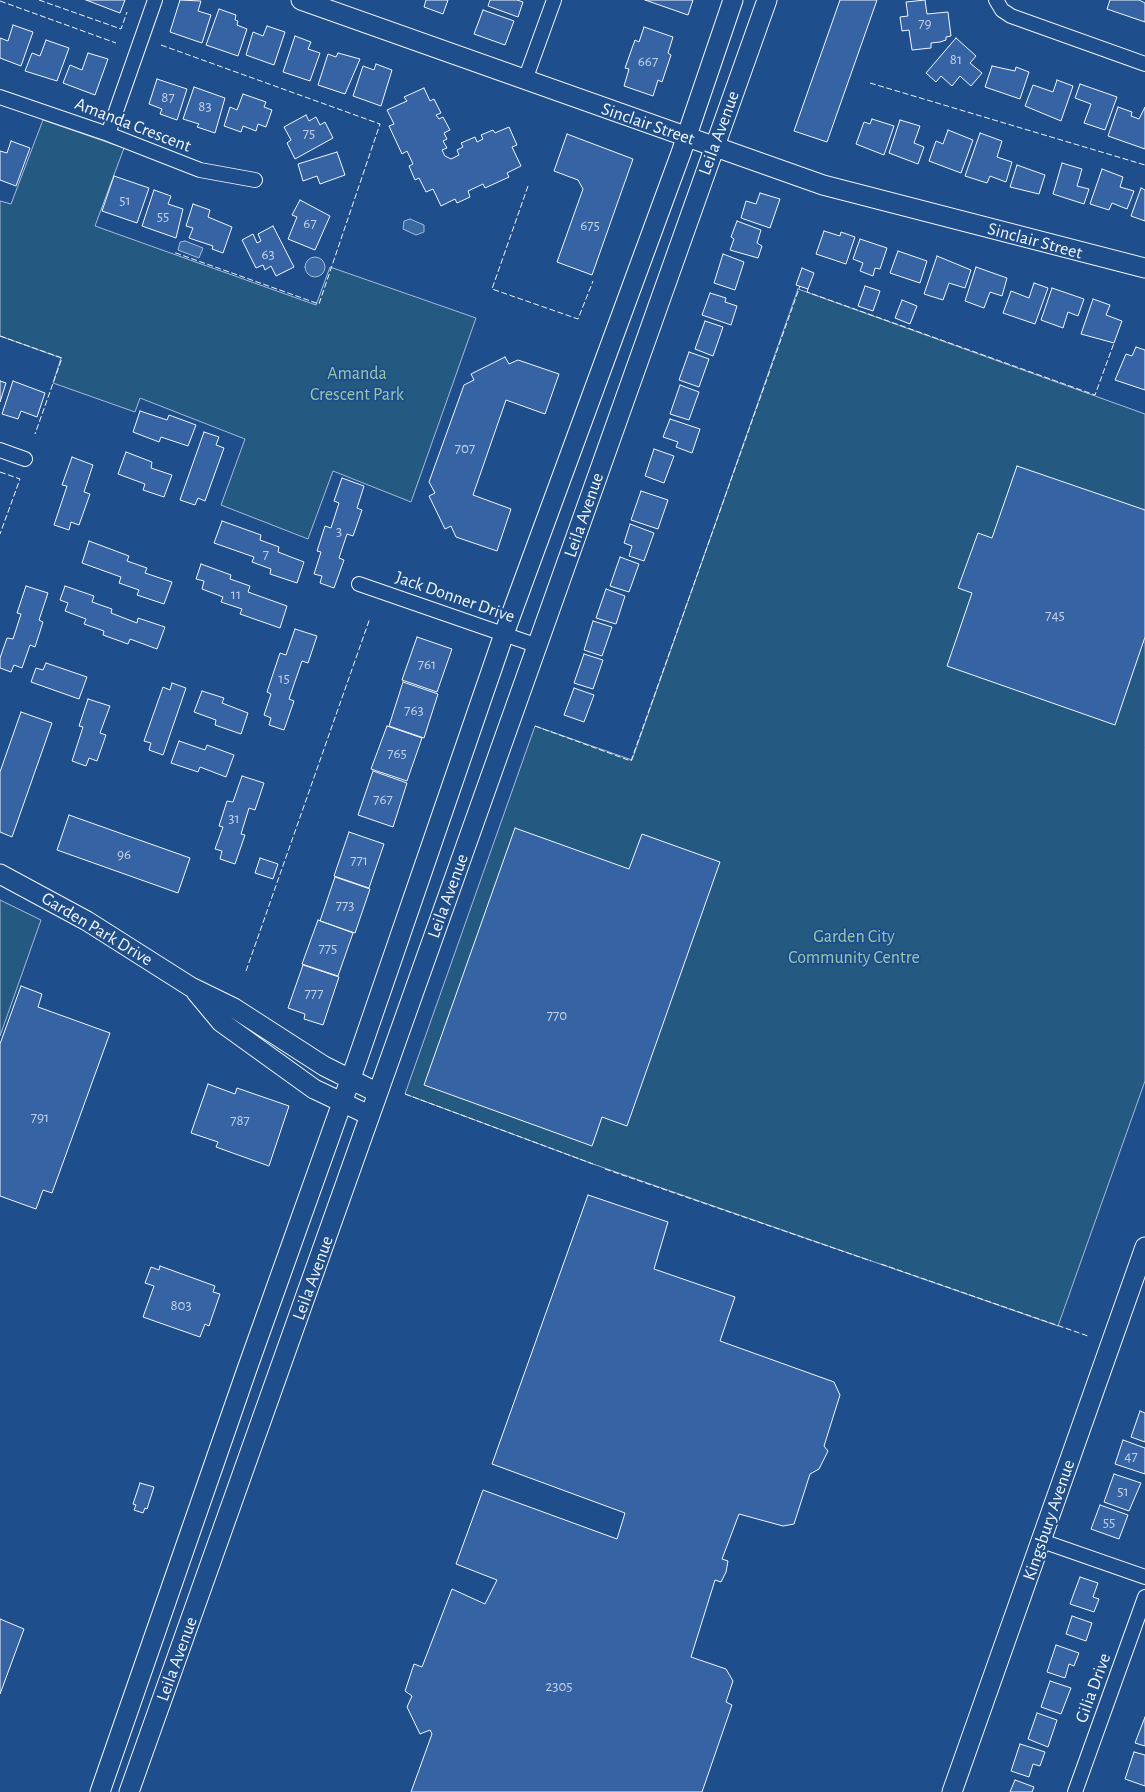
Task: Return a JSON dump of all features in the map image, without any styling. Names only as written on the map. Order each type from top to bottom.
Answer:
[{"type":"main road","name":"Sinclair Street","points":[[301,0],[686,138],[822,184],[1145,268]]},
{"type":"main road","name":"Leila Avenue","points":[[100,1792],[350,1081],[504,634],[686,138],[733,0]]},
{"type":"main road","name":"Leila Avenue","points":[[129,1792],[767,0]]},
{"type":"main road","name":"Garden Park Drive","points":[[0,874],[87,921],[192,987],[234,1008],[350,1081],[378,1092]]},
{"type":"main road","name":"Garden Park Drive","points":[[192,987],[221,1022],[314,1089],[370,1115]]},
{"type":"main road","name":"Kingsbury Avenue","points":[[952,1792],[1145,1247]]},
{"type":"street","points":[[108,134],[155,0]]},
{"type":"street","points":[[525,80],[554,0]]},
{"type":"street","points":[[996,0],[1002,10],[1011,16],[1145,64]]},
{"type":"street","name":"Amanda Crescent","points":[[0,97],[108,134],[200,170],[255,180]]},
{"type":"street","points":[[0,450],[25,459]]},
{"type":"street","name":"Jack Donner Drive","points":[[359,584],[538,646]]},
{"type":"street","points":[[1042,1541],[1145,1578]]},
{"type":"street","name":"Gilia Drive","points":[[1075,1792],[1145,1596]]},
{"type":"green space","name":"Amanda Crescent Park","points":[[43,120],[124,148],[95,226],[316,305],[330,267],[476,318],[411,502],[333,471],[308,539],[221,505],[245,439],[140,398],[135,412],[53,383],[61,358],[0,336],[0,201],[11,204]]},
{"type":"green space","name":"Garden City Community Centre","points":[[798,289],[1145,414],[1145,1081],[1058,1326],[593,1164],[405,1094],[535,726],[632,760]]},
{"type":"green space","points":[[0,900],[41,920],[0,1036]]},
{"type":"shaded area","points":[[410,219],[424,225],[424,232],[416,235],[403,229],[404,221]]},
{"type":"shaded area","points":[[185,241],[203,248],[199,258],[178,250],[180,242]]},
{"type":"shaded area","points":[[315,257],[322,260],[325,267],[322,274],[315,277],[308,274],[305,267],[308,260]]},
{"type":"building","points":[[86,0],[125,0],[120,13]]},
{"type":"building","points":[[180,0],[201,1],[198,11],[211,15],[202,43],[170,32]]},
{"type":"building","points":[[426,0],[448,0],[443,14],[424,7]]},
{"type":"building","points":[[490,0],[517,0],[523,2],[518,17],[488,6]]},
{"type":"building","points":[[645,0],[693,0],[688,15]]},
{"type":"building","points":[[840,0],[877,0],[827,142],[794,131]]},
{"type":"building","points":[[925,0],[927,14],[948,12],[951,36],[946,37],[946,40],[931,43],[931,48],[912,50],[909,30],[902,31],[900,17],[908,16],[906,2]]},
{"type":"building","points":[[1110,0],[1139,0],[1145,3],[1145,22],[1107,9]]},
{"type":"building","points":[[219,9],[236,15],[237,25],[247,29],[238,56],[206,45]]},
{"type":"building","points":[[483,10],[514,21],[505,45],[474,34]]},
{"type":"building","points":[[13,25],[33,32],[21,66],[0,58],[0,38],[8,41]]},
{"type":"building","points":[[267,26],[285,32],[274,65],[246,55],[253,32],[263,36]]},
{"type":"building","points":[[644,27],[673,37],[668,53],[671,55],[662,82],[658,80],[653,96],[624,86],[629,69],[625,68],[635,40],[639,42]]},
{"type":"building","points":[[295,36],[311,42],[308,49],[320,53],[310,81],[283,72]]},
{"type":"building","points":[[956,38],[976,56],[970,63],[982,73],[971,86],[960,76],[952,86],[941,76],[936,82],[926,73]]},
{"type":"building","points":[[46,40],[69,48],[57,81],[25,71],[32,53],[40,56]]},
{"type":"building","points":[[88,53],[108,59],[95,95],[63,83],[70,65],[82,70]]},
{"type":"building","points":[[338,53],[360,59],[345,94],[318,85],[328,54],[336,57]]},
{"type":"building","points":[[376,64],[392,70],[381,106],[353,96],[363,66],[374,70]]},
{"type":"building","points":[[992,66],[1015,71],[1016,67],[1029,72],[1020,99],[985,87]]},
{"type":"building","points":[[157,79],[187,89],[177,120],[160,114],[162,109],[149,104]]},
{"type":"building","points":[[1057,80],[1073,86],[1061,121],[1025,106],[1033,85],[1053,92]]},
{"type":"building","points":[[1080,84],[1117,97],[1105,130],[1084,123],[1091,104],[1075,98]]},
{"type":"building","points":[[194,87],[225,98],[215,133],[197,127],[199,124],[183,119]]},
{"type":"building","points":[[424,88],[430,101],[434,99],[441,113],[436,115],[439,119],[443,117],[450,130],[444,133],[447,139],[443,141],[447,148],[442,150],[445,156],[451,159],[459,155],[457,150],[463,147],[461,143],[475,137],[477,142],[483,139],[481,135],[493,130],[495,133],[509,127],[517,145],[512,147],[521,166],[507,173],[509,177],[485,188],[483,184],[468,191],[470,197],[457,203],[455,199],[441,206],[433,189],[426,192],[419,178],[415,180],[409,166],[413,164],[407,151],[402,154],[389,126],[394,124],[387,110],[407,101],[404,97]]},
{"type":"building","points":[[243,94],[266,102],[264,107],[272,110],[266,127],[258,124],[256,131],[243,126],[241,132],[224,126],[230,107],[237,110]]},
{"type":"building","points":[[1118,107],[1132,112],[1131,116],[1139,119],[1145,107],[1145,149],[1108,136]]},
{"type":"building","points":[[306,115],[309,121],[316,117],[320,125],[325,122],[333,138],[295,159],[287,143],[291,140],[284,127]]},
{"type":"building","points":[[872,119],[894,126],[884,155],[856,144],[864,122],[870,124]]},
{"type":"building","points":[[900,120],[920,126],[914,143],[924,147],[918,164],[889,153]]},
{"type":"building","points":[[948,130],[973,140],[961,173],[929,161],[936,141],[943,144]]},
{"type":"building","points":[[980,133],[1002,141],[997,157],[1012,162],[1006,182],[990,176],[987,183],[965,176]]},
{"type":"building","points":[[567,134],[633,159],[592,275],[557,262],[583,189],[578,180],[554,171]]},
{"type":"building","points":[[11,141],[30,148],[16,186],[0,180],[0,151],[7,153]]},
{"type":"building","points":[[337,152],[345,175],[320,184],[317,176],[303,181],[298,164]]},
{"type":"building","points":[[1062,163],[1082,169],[1077,186],[1089,189],[1084,204],[1053,194]]},
{"type":"building","points":[[1017,165],[1045,175],[1039,194],[1010,187]]},
{"type":"building","points":[[1102,169],[1123,177],[1120,187],[1134,191],[1127,209],[1112,203],[1109,210],[1090,204]]},
{"type":"building","points":[[114,176],[149,188],[137,223],[102,211]]},
{"type":"building","points":[[1141,188],[1145,190],[1145,221],[1131,216]]},
{"type":"building","points":[[154,190],[171,196],[168,204],[183,209],[176,238],[142,226]]},
{"type":"building","points":[[760,193],[780,199],[770,228],[741,218],[746,201],[756,204]]},
{"type":"building","points":[[300,200],[330,216],[315,250],[288,239],[297,217],[292,215]]},
{"type":"building","points":[[193,204],[210,210],[208,217],[232,227],[223,253],[212,249],[213,246],[189,238],[193,228],[186,226]]},
{"type":"building","points":[[737,221],[761,230],[757,243],[762,246],[758,258],[730,250],[734,239],[731,237]]},
{"type":"building","points":[[273,226],[294,267],[276,276],[271,266],[265,270],[263,265],[256,268],[242,240],[253,234],[257,243],[261,241],[258,234]]},
{"type":"building","points":[[824,231],[840,236],[841,232],[855,237],[846,264],[816,254]]},
{"type":"building","points":[[860,239],[887,248],[880,269],[875,268],[873,276],[860,271],[863,263],[853,259]]},
{"type":"building","points":[[898,251],[927,261],[920,283],[890,273]]},
{"type":"building","points":[[723,254],[744,262],[735,290],[714,283]]},
{"type":"building","points":[[937,256],[971,270],[965,288],[949,283],[943,300],[924,294]]},
{"type":"building","points":[[976,267],[1007,278],[1002,296],[990,292],[984,308],[965,301]]},
{"type":"building","points":[[802,268],[814,273],[808,289],[796,285]]},
{"type":"building","points":[[1034,283],[1048,288],[1035,324],[1003,313],[1011,291],[1029,298]]},
{"type":"building","points":[[865,286],[880,291],[873,311],[858,306]]},
{"type":"building","points":[[1052,288],[1084,299],[1078,316],[1068,312],[1063,328],[1041,320]]},
{"type":"building","points":[[710,293],[726,298],[725,302],[737,306],[731,325],[702,315]]},
{"type":"building","points":[[1093,299],[1110,305],[1106,315],[1122,321],[1114,343],[1081,334]]},
{"type":"building","points":[[902,300],[917,306],[910,324],[895,318]]},
{"type":"building","points":[[705,321],[723,327],[713,356],[695,349]]},
{"type":"building","points":[[1136,347],[1145,350],[1145,390],[1115,380],[1126,354],[1132,356]]},
{"type":"building","points":[[689,352],[709,359],[699,387],[679,380]]},
{"type":"building","points":[[505,357],[509,364],[518,360],[559,374],[545,414],[506,400],[473,495],[511,509],[497,551],[456,537],[451,526],[445,529],[429,496],[435,493],[429,482],[464,385],[474,380],[471,374]]},
{"type":"building","points":[[0,381],[6,383],[0,402]]},
{"type":"building","points":[[13,381],[45,393],[37,417],[21,411],[18,419],[2,414]]},
{"type":"building","points":[[680,385],[699,392],[689,420],[670,414]]},
{"type":"building","points":[[140,411],[167,420],[169,415],[196,425],[188,446],[161,437],[159,442],[133,432]]},
{"type":"building","points":[[670,419],[700,429],[692,453],[676,447],[678,442],[663,437]]},
{"type":"building","points":[[204,432],[219,437],[216,445],[224,448],[205,501],[198,498],[195,505],[180,500]]},
{"type":"building","points":[[654,449],[674,456],[664,483],[645,476]]},
{"type":"building","points":[[126,452],[152,462],[151,468],[172,475],[164,497],[143,490],[145,484],[118,474]]},
{"type":"building","points":[[72,457],[93,465],[84,492],[90,494],[79,525],[71,522],[69,530],[54,525],[67,486],[62,485]]},
{"type":"building","points":[[1017,466],[1145,510],[1145,637],[1115,725],[947,666],[972,593],[958,588],[978,533],[992,538]]},
{"type":"building","points":[[342,478],[364,486],[357,508],[362,510],[353,536],[347,534],[339,558],[344,560],[334,588],[320,583],[322,576],[314,574],[321,552],[317,551],[325,526],[331,528],[339,503],[334,501]]},
{"type":"building","points":[[641,491],[668,500],[658,529],[631,520]]},
{"type":"building","points":[[222,521],[261,535],[260,540],[279,547],[278,552],[304,562],[297,583],[270,574],[271,569],[252,562],[254,557],[214,543]]},
{"type":"building","points":[[630,524],[654,533],[644,561],[629,556],[632,546],[624,543]]},
{"type":"building","points":[[89,541],[129,556],[127,561],[147,568],[145,573],[172,582],[164,604],[137,595],[139,590],[119,583],[121,577],[82,563]]},
{"type":"building","points":[[620,557],[639,564],[629,592],[610,586]]},
{"type":"building","points":[[201,564],[231,575],[230,579],[250,586],[248,592],[287,606],[280,628],[240,614],[242,609],[221,602],[223,597],[202,589],[204,581],[196,579]]},
{"type":"building","points":[[26,586],[48,593],[39,620],[43,622],[35,647],[30,645],[22,668],[14,665],[11,672],[0,668],[0,658],[7,638],[13,639],[21,614],[17,613]]},
{"type":"building","points":[[65,586],[94,596],[92,602],[112,609],[111,613],[137,623],[138,618],[165,627],[157,649],[130,639],[128,644],[103,635],[104,631],[84,624],[86,619],[65,611],[68,603],[60,600]]},
{"type":"building","points":[[606,589],[625,596],[616,624],[596,618]]},
{"type":"building","points":[[593,621],[612,627],[602,656],[584,650]]},
{"type":"building","points":[[295,629],[317,636],[308,663],[302,661],[289,699],[294,701],[284,730],[269,725],[271,718],[264,715],[271,694],[267,692],[280,653],[286,655]]},
{"type":"building","points":[[417,637],[452,649],[437,692],[402,680]]},
{"type":"building","points":[[584,654],[603,660],[593,689],[574,683]]},
{"type":"building","points":[[46,663],[87,677],[79,699],[31,682],[36,668],[43,670]]},
{"type":"building","points":[[403,682],[438,694],[424,738],[389,726]]},
{"type":"building","points":[[172,683],[186,688],[163,755],[149,750],[151,743],[144,741],[163,687],[170,690]]},
{"type":"building","points":[[574,688],[594,695],[584,722],[564,715]]},
{"type":"building","points":[[202,691],[224,698],[222,703],[248,713],[241,734],[215,725],[216,720],[194,712]]},
{"type":"building","points":[[88,699],[110,706],[100,733],[106,735],[97,761],[89,758],[86,766],[72,761],[83,727],[79,726]]},
{"type":"building","points":[[21,712],[52,723],[12,837],[0,832],[0,772]]},
{"type":"building","points":[[387,726],[422,738],[407,781],[371,769]]},
{"type":"building","points":[[179,741],[205,750],[207,745],[234,755],[226,777],[200,767],[198,772],[171,763]]},
{"type":"building","points":[[373,771],[407,783],[393,827],[358,815]]},
{"type":"building","points":[[242,776],[264,783],[255,810],[249,808],[241,834],[245,835],[235,864],[220,859],[222,851],[215,849],[223,827],[219,826],[227,801],[233,802]]},
{"type":"building","points":[[69,815],[190,858],[178,893],[57,850]]},
{"type":"building","points":[[515,828],[629,869],[642,834],[720,862],[627,1126],[602,1117],[592,1146],[424,1085]]},
{"type":"building","points":[[349,832],[384,844],[369,888],[334,876]]},
{"type":"building","points":[[260,858],[278,864],[273,879],[255,873]]},
{"type":"building","points":[[335,877],[370,889],[355,933],[320,921]]},
{"type":"building","points":[[318,920],[353,933],[338,976],[302,964]]},
{"type":"building","points":[[303,965],[339,977],[323,1025],[304,1019],[305,1014],[288,1008]]},
{"type":"building","points":[[21,986],[42,994],[38,1007],[110,1033],[52,1193],[43,1190],[36,1209],[0,1196],[0,1044]]},
{"type":"building","points":[[208,1084],[235,1094],[237,1088],[289,1106],[269,1166],[216,1147],[218,1142],[191,1133]]},
{"type":"building","points":[[588,1195],[668,1222],[654,1269],[735,1297],[720,1341],[834,1382],[840,1395],[824,1446],[828,1451],[819,1469],[810,1474],[794,1524],[783,1526],[739,1514],[722,1559],[728,1561],[726,1572],[721,1582],[715,1580],[691,1657],[726,1669],[733,1681],[726,1702],[732,1705],[702,1792],[411,1792],[432,1734],[430,1730],[420,1734],[407,1707],[412,1696],[405,1691],[414,1664],[422,1667],[452,1589],[485,1604],[497,1580],[456,1564],[483,1490],[617,1539],[625,1513],[492,1464]]},
{"type":"building","points":[[160,1266],[215,1286],[213,1292],[220,1294],[209,1326],[205,1324],[200,1337],[143,1317],[154,1286],[145,1283],[151,1267],[159,1270]]},
{"type":"building","points":[[1140,1411],[1145,1413],[1145,1442],[1131,1437]]},
{"type":"building","points":[[1123,1440],[1145,1448],[1145,1474],[1115,1464]]},
{"type":"building","points":[[1114,1474],[1141,1483],[1129,1511],[1104,1502]]},
{"type":"building","points":[[140,1483],[154,1487],[147,1509],[145,1508],[143,1513],[134,1510],[136,1505],[133,1504]]},
{"type":"building","points":[[1100,1505],[1128,1515],[1119,1539],[1091,1529]]},
{"type":"building","points":[[1080,1577],[1098,1583],[1093,1597],[1099,1599],[1094,1612],[1070,1604]]},
{"type":"building","points":[[1072,1616],[1092,1623],[1086,1641],[1066,1634]]},
{"type":"building","points":[[0,1619],[24,1629],[0,1694]]},
{"type":"building","points":[[1056,1645],[1079,1653],[1074,1666],[1069,1664],[1065,1678],[1047,1672]]},
{"type":"building","points":[[1050,1681],[1071,1688],[1061,1714],[1041,1707]]},
{"type":"building","points":[[1037,1713],[1057,1720],[1048,1747],[1028,1739]]},
{"type":"building","points":[[1145,1717],[1145,1746],[1135,1743]]},
{"type":"building","points":[[1020,1744],[1045,1752],[1040,1766],[1033,1764],[1029,1777],[1011,1771]]},
{"type":"building","points":[[1134,1752],[1145,1755],[1145,1786],[1125,1779]]},
{"type":"building","points":[[1015,1780],[1034,1787],[1032,1792],[1010,1792]]},
{"type":"fence","points":[[39,0],[121,29],[127,12]]},
{"type":"fence","points":[[0,1],[116,43]]},
{"type":"fence","points":[[161,45],[380,124],[319,304],[173,252]]},
{"type":"fence","points":[[870,83],[1145,165]]},
{"type":"fence","points":[[528,186],[492,289],[578,319],[593,281]]},
{"type":"fence","points":[[535,726],[631,761],[800,286]]},
{"type":"fence","points":[[808,289],[807,292],[1095,395],[1114,343]]},
{"type":"fence","points":[[0,336],[62,358],[35,434]]},
{"type":"fence","points":[[0,472],[20,479],[0,534]]},
{"type":"fence","points":[[246,971],[370,618]]},
{"type":"fence","points":[[405,1094],[593,1164]]},
{"type":"fence","points":[[605,1169],[871,1261]]},
{"type":"fence","points":[[881,1264],[1088,1336]]}]
